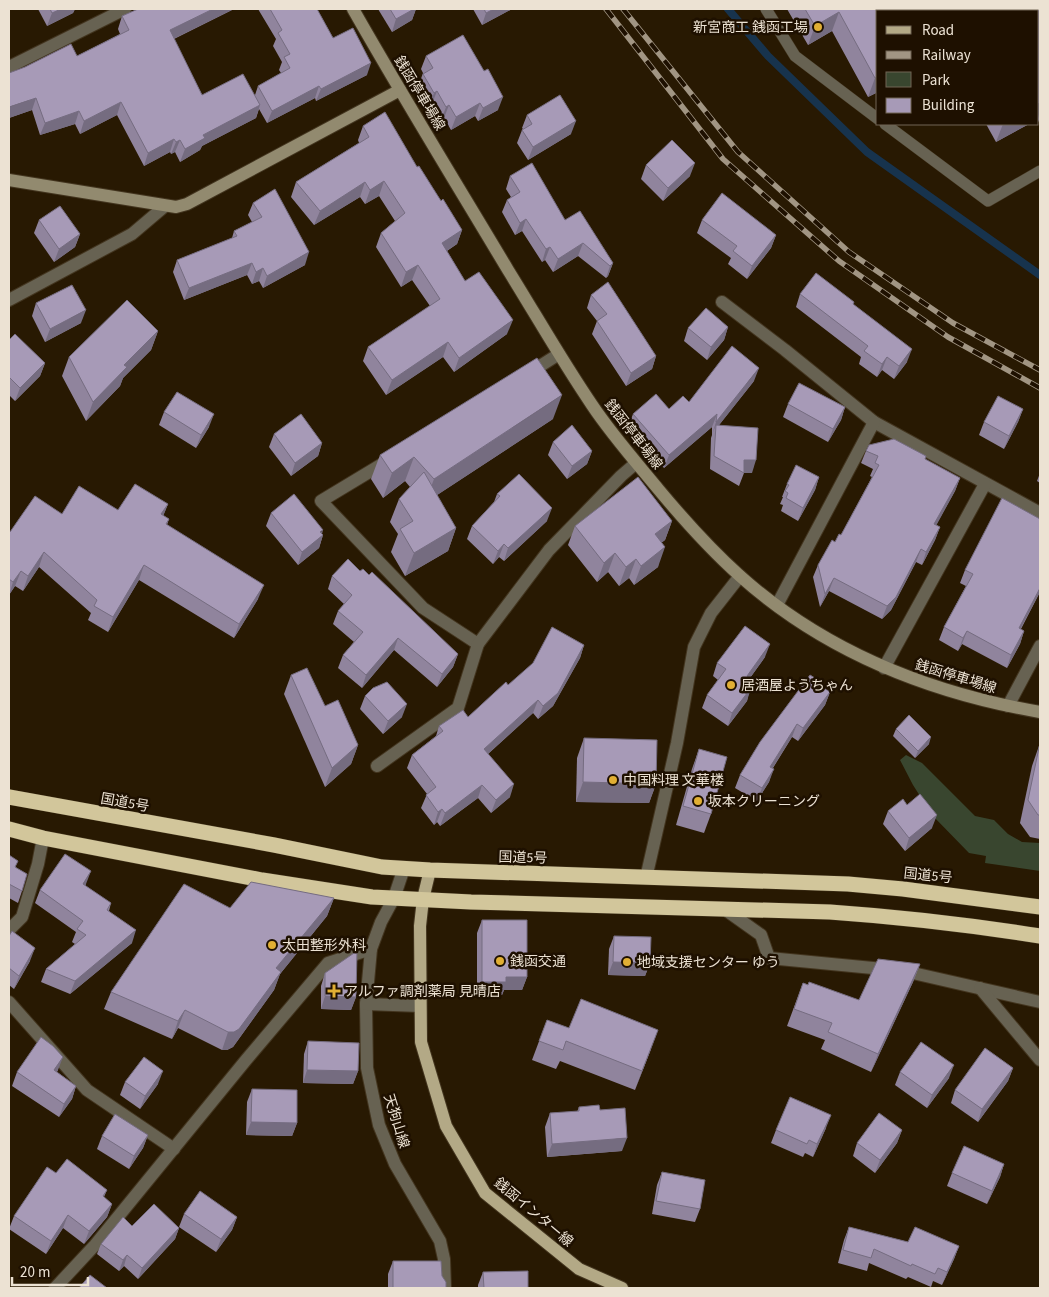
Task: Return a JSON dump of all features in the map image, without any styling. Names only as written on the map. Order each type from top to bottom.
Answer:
[{"type":"highway","name":"国道5号","points":[[9,797],[274,845],[382,867],[857,885],[938,893],[1040,907]]},
{"type":"highway","points":[[9,829],[43,838],[262,880],[372,897],[723,908],[888,916],[1040,936]]},
{"type":"main road","name":"銭函停車場線","points":[[353,9],[560,354],[601,418],[709,547],[740,576],[777,605],[823,636],[884,668],[966,697],[1040,712]]},
{"type":"main road","points":[[9,180],[176,207],[186,204],[400,90]]},
{"type":"main road","name":"銭函インター線","points":[[430,870],[423,899],[420,926],[421,1042],[446,1126],[485,1193],[579,1268],[622,1288]]},
{"type":"street","points":[[9,67],[125,9]]},
{"type":"street","points":[[9,300],[132,234],[165,206]]},
{"type":"street","points":[[722,302],[874,422],[1040,513]]},
{"type":"street","points":[[521,378],[560,354]]},
{"type":"street","points":[[777,605],[874,422]]},
{"type":"street","points":[[396,455],[322,501],[423,608],[478,644]]},
{"type":"street","points":[[378,766],[458,708],[478,644],[549,550],[636,462]]},
{"type":"street","points":[[884,668],[985,484]]},
{"type":"street","points":[[646,878],[677,743],[694,647],[712,613],[740,576]]},
{"type":"street","points":[[1008,706],[1040,646]]},
{"type":"street","points":[[9,930],[22,917],[38,864],[43,838]]},
{"type":"street","name":"天狗山線","points":[[404,868],[394,898],[381,922],[371,949],[366,1004],[367,1068],[379,1125],[395,1164],[440,1241],[444,1259],[445,1288]]},
{"type":"street","points":[[723,908],[761,935],[769,958],[904,971],[1040,1002]]},
{"type":"street","points":[[55,1288],[95,1245],[328,963],[371,949]]},
{"type":"street","points":[[980,988],[1040,1060]]},
{"type":"street","points":[[9,1002],[88,1090],[174,1149]]},
{"type":"street","points":[[366,1004],[420,1006]]},
{"type":"lane","points":[[766,9],[795,56],[876,117]]},
{"type":"lane","points":[[886,125],[988,201],[1040,171]]},
{"type":"green space","points":[[906,755],[922,763],[975,816],[994,820],[1008,834],[1022,842],[1040,843],[1040,871],[985,863],[986,856],[969,853],[932,815],[900,760]]},
{"type":"building","points":[[50,9],[61,9],[52,13]]},
{"type":"building","points":[[138,9],[213,9],[170,30],[202,95],[243,74],[260,105],[203,135],[205,138],[185,149],[180,140],[176,142],[174,139],[148,153],[121,102],[84,121],[79,111],[45,123],[36,98],[9,107],[9,73],[71,44],[77,56],[129,30],[122,16]]},
{"type":"building","points":[[270,9],[317,9],[333,38],[353,28],[371,63],[321,89],[319,86],[272,111],[258,86],[290,68],[284,57],[290,54],[278,33],[282,30]]},
{"type":"building","points":[[390,9],[414,9],[396,19]]},
{"type":"building","points":[[484,9],[494,9],[486,13]]},
{"type":"building","points":[[805,9],[973,9],[876,10],[875,78],[839,12],[815,26]]},
{"type":"building","points":[[1040,9],[1039,104],[1039,10],[994,10]]},
{"type":"building","points":[[463,35],[484,71],[488,69],[503,97],[483,108],[480,103],[456,117],[449,105],[446,107],[437,91],[434,93],[423,74],[433,68],[426,56]]},
{"type":"building","points":[[560,95],[576,121],[533,147],[522,130],[532,124],[527,115]]},
{"type":"building","points":[[385,112],[417,167],[419,166],[441,201],[443,199],[462,230],[442,243],[465,281],[479,272],[513,320],[459,358],[448,342],[392,380],[368,347],[440,299],[418,265],[406,272],[381,233],[405,213],[384,181],[370,190],[365,182],[320,211],[296,182],[369,137],[363,126]]},
{"type":"building","points":[[672,140],[695,163],[668,188],[646,165]]},
{"type":"building","points":[[532,163],[565,220],[580,211],[613,263],[610,266],[583,243],[558,259],[550,247],[546,249],[526,219],[520,223],[507,200],[520,192],[510,176]]},
{"type":"building","points":[[275,189],[309,252],[267,276],[263,268],[256,272],[252,263],[189,288],[177,260],[237,236],[234,231],[262,217],[253,203]]},
{"type":"building","points":[[722,193],[776,235],[752,266],[733,251],[737,246],[702,220]]},
{"type":"building","points":[[60,206],[80,234],[59,249],[39,220]]},
{"type":"building","points":[[816,273],[912,349],[899,366],[887,357],[882,364],[864,351],[868,346],[800,294]]},
{"type":"building","points":[[608,282],[656,356],[631,373],[597,321],[607,314],[591,295]]},
{"type":"building","points":[[72,285],[86,310],[50,329],[36,303]]},
{"type":"building","points":[[127,300],[158,331],[124,365],[127,367],[93,402],[69,357]]},
{"type":"building","points":[[706,308],[728,327],[711,347],[688,328]]},
{"type":"building","points":[[15,334],[45,363],[20,388],[9,377],[9,340]]},
{"type":"building","points":[[732,346],[759,368],[716,422],[717,414],[669,455],[633,414],[656,394],[669,409],[683,396],[689,402]]},
{"type":"building","points":[[537,358],[562,395],[434,479],[414,457],[392,473],[380,455]]},
{"type":"building","points":[[799,383],[845,407],[833,429],[788,404]]},
{"type":"building","points":[[177,392],[214,414],[201,435],[164,412]]},
{"type":"building","points":[[998,396],[1023,409],[1009,436],[984,422]]},
{"type":"building","points":[[301,414],[322,443],[295,463],[274,434]]},
{"type":"building","points":[[572,425],[592,451],[572,466],[553,442]]},
{"type":"building","points":[[716,425],[758,428],[756,460],[744,460],[744,473],[714,456]]},
{"type":"building","points":[[894,439],[926,456],[925,459],[960,478],[934,524],[940,527],[926,552],[921,549],[896,597],[887,606],[834,578],[825,594],[818,565],[832,540],[835,542],[839,534],[841,535],[879,465],[875,463],[878,456],[866,451],[869,445]]},
{"type":"building","points":[[796,465],[819,477],[803,508],[786,498],[788,493],[785,491],[789,485],[787,484]]},
{"type":"building","points":[[424,472],[456,528],[414,553],[400,529],[413,521],[399,499]]},
{"type":"building","points":[[519,474],[552,508],[508,548],[504,544],[498,551],[472,526],[500,496],[497,494]]},
{"type":"building","points":[[638,477],[672,521],[655,534],[665,547],[641,566],[636,559],[626,567],[615,553],[604,563],[575,526]]},
{"type":"building","points":[[135,484],[168,504],[161,514],[169,519],[166,524],[264,585],[239,624],[144,565],[113,617],[94,606],[97,600],[44,552],[28,576],[21,571],[13,582],[9,579],[9,531],[35,496],[62,514],[79,486],[118,510]]},
{"type":"building","points":[[294,494],[323,530],[320,532],[323,535],[302,552],[271,513]]},
{"type":"building","points":[[1002,498],[1040,519],[1040,588],[1019,628],[1024,631],[1011,655],[967,631],[963,638],[944,627],[973,574],[965,570]]},
{"type":"building","points":[[348,559],[360,571],[363,569],[369,575],[372,572],[458,654],[442,674],[398,638],[366,675],[343,655],[363,632],[338,611],[352,595],[332,576]]},
{"type":"building","name":"居酒屋ようちゃん","points":[[745,626],[770,644],[747,676],[752,680],[748,686],[751,688],[732,713],[707,695],[726,669],[717,663]]},
{"type":"building","points":[[552,627],[584,645],[558,693],[543,706],[538,700],[484,749],[514,784],[496,800],[482,785],[445,813],[442,809],[438,812],[426,795],[436,787],[412,755],[443,731],[439,726],[463,710],[468,717],[506,682],[508,685],[533,663]]},
{"type":"building","points":[[307,668],[325,706],[338,700],[358,745],[332,768],[291,675]]},
{"type":"building","points":[[810,675],[823,683],[821,686],[830,692],[803,728],[797,724],[770,767],[774,769],[762,788],[740,775],[760,742]]},
{"type":"building","points":[[387,682],[407,704],[388,721],[365,696],[373,688]]},
{"type":"building","points":[[909,715],[931,737],[918,751],[896,729]]},
{"type":"building","points":[[584,738],[657,740],[656,784],[583,782]]},
{"type":"building","points":[[1040,743],[1040,815],[1038,815],[1028,800]]},
{"type":"building","name":"坂本クリーニング","points":[[699,749],[727,757],[711,814],[683,806]]},
{"type":"building","points":[[920,794],[937,815],[909,838],[888,811],[903,799],[907,805]]},
{"type":"building","points":[[65,854],[91,871],[83,884],[111,903],[107,910],[136,930],[75,981],[46,969],[86,935],[77,929],[83,921],[40,890]]},
{"type":"building","points":[[9,855],[18,861],[15,867],[27,874],[22,891],[9,884]]},
{"type":"building","points":[[251,882],[334,898],[276,968],[281,972],[239,1029],[234,1032],[228,1032],[185,1010],[178,1021],[111,992],[184,884],[230,908]]},
{"type":"building","name":"銭函交通","points":[[482,920],[527,920],[527,977],[506,977],[506,982],[482,982]]},
{"type":"building","points":[[12,931],[35,948],[19,976],[9,968],[9,936]]},
{"type":"building","points":[[614,936],[651,937],[650,963],[613,962]]},
{"type":"building","points":[[357,951],[356,997],[325,996],[325,973]]},
{"type":"building","points":[[878,959],[920,964],[878,1054],[828,1032],[832,1023],[794,1009],[803,983],[808,985],[809,982],[859,1000]]},
{"type":"building","points":[[581,999],[658,1030],[642,1071],[566,1041],[563,1050],[539,1041],[547,1020],[569,1028]]},
{"type":"building","points":[[41,1037],[63,1057],[54,1070],[76,1086],[64,1104],[17,1072]]},
{"type":"building","points":[[308,1041],[359,1043],[358,1071],[307,1070]]},
{"type":"building","points":[[921,1042],[954,1065],[932,1095],[900,1072]]},
{"type":"building","points":[[985,1048],[1013,1068],[982,1109],[955,1090]]},
{"type":"building","points":[[144,1057],[163,1071],[145,1096],[125,1082]]},
{"type":"building","points":[[252,1089],[297,1090],[297,1123],[251,1122]]},
{"type":"building","points":[[790,1097],[831,1115],[817,1144],[809,1140],[807,1144],[776,1130]]},
{"type":"building","points":[[599,1105],[600,1110],[625,1108],[627,1138],[552,1144],[550,1113],[579,1111],[579,1107]]},
{"type":"building","points":[[879,1113],[902,1130],[880,1160],[857,1143]]},
{"type":"building","points":[[115,1114],[148,1135],[134,1156],[102,1136]]},
{"type":"building","points":[[964,1146],[1004,1164],[992,1191],[952,1173]]},
{"type":"building","points":[[67,1159],[107,1190],[103,1196],[112,1204],[89,1231],[68,1215],[51,1241],[14,1216],[47,1167],[56,1173]]},
{"type":"building","points":[[662,1172],[705,1180],[700,1209],[656,1201]]},
{"type":"building","points":[[200,1191],[237,1217],[221,1239],[184,1214]]},
{"type":"building","points":[[154,1204],[179,1228],[142,1268],[127,1255],[123,1260],[101,1244],[123,1217],[132,1226]]},
{"type":"building","points":[[849,1227],[908,1242],[915,1227],[959,1246],[947,1272],[938,1268],[935,1274],[912,1264],[911,1266],[874,1249],[871,1258],[843,1250]]},
{"type":"building","points":[[393,1261],[441,1261],[442,1276],[446,1282],[446,1288],[393,1288]]},
{"type":"building","points":[[528,1271],[528,1288],[484,1288],[483,1272]]},
{"type":"building","points":[[90,1275],[107,1288],[79,1288]]},
{"type":"waterway","points":[[728,9],[768,56],[867,152],[1040,275]]},
{"type":"railway","points":[[606,9],[723,159],[839,261],[948,337],[1040,388]]},
{"type":"railway","points":[[623,9],[738,152],[849,252],[953,323],[1040,370]]},
{"type":"place","name":"新宮商工 銭函工場","points":[[818,27]]},
{"type":"place","name":"居酒屋ようちゃん","points":[[731,685]]},
{"type":"place","name":"中国料理 文華楼","points":[[613,780]]},
{"type":"place","name":"坂本クリーニング","points":[[698,801]]},
{"type":"place","name":"太田整形外科","points":[[272,945]]},
{"type":"place","name":"銭函交通","points":[[500,961]]},
{"type":"place","name":"地域支援センター ゆう","points":[[627,962]]},
{"type":"place","name":"アルファ調剤薬局 見晴店","points":[[334,991]]}]
